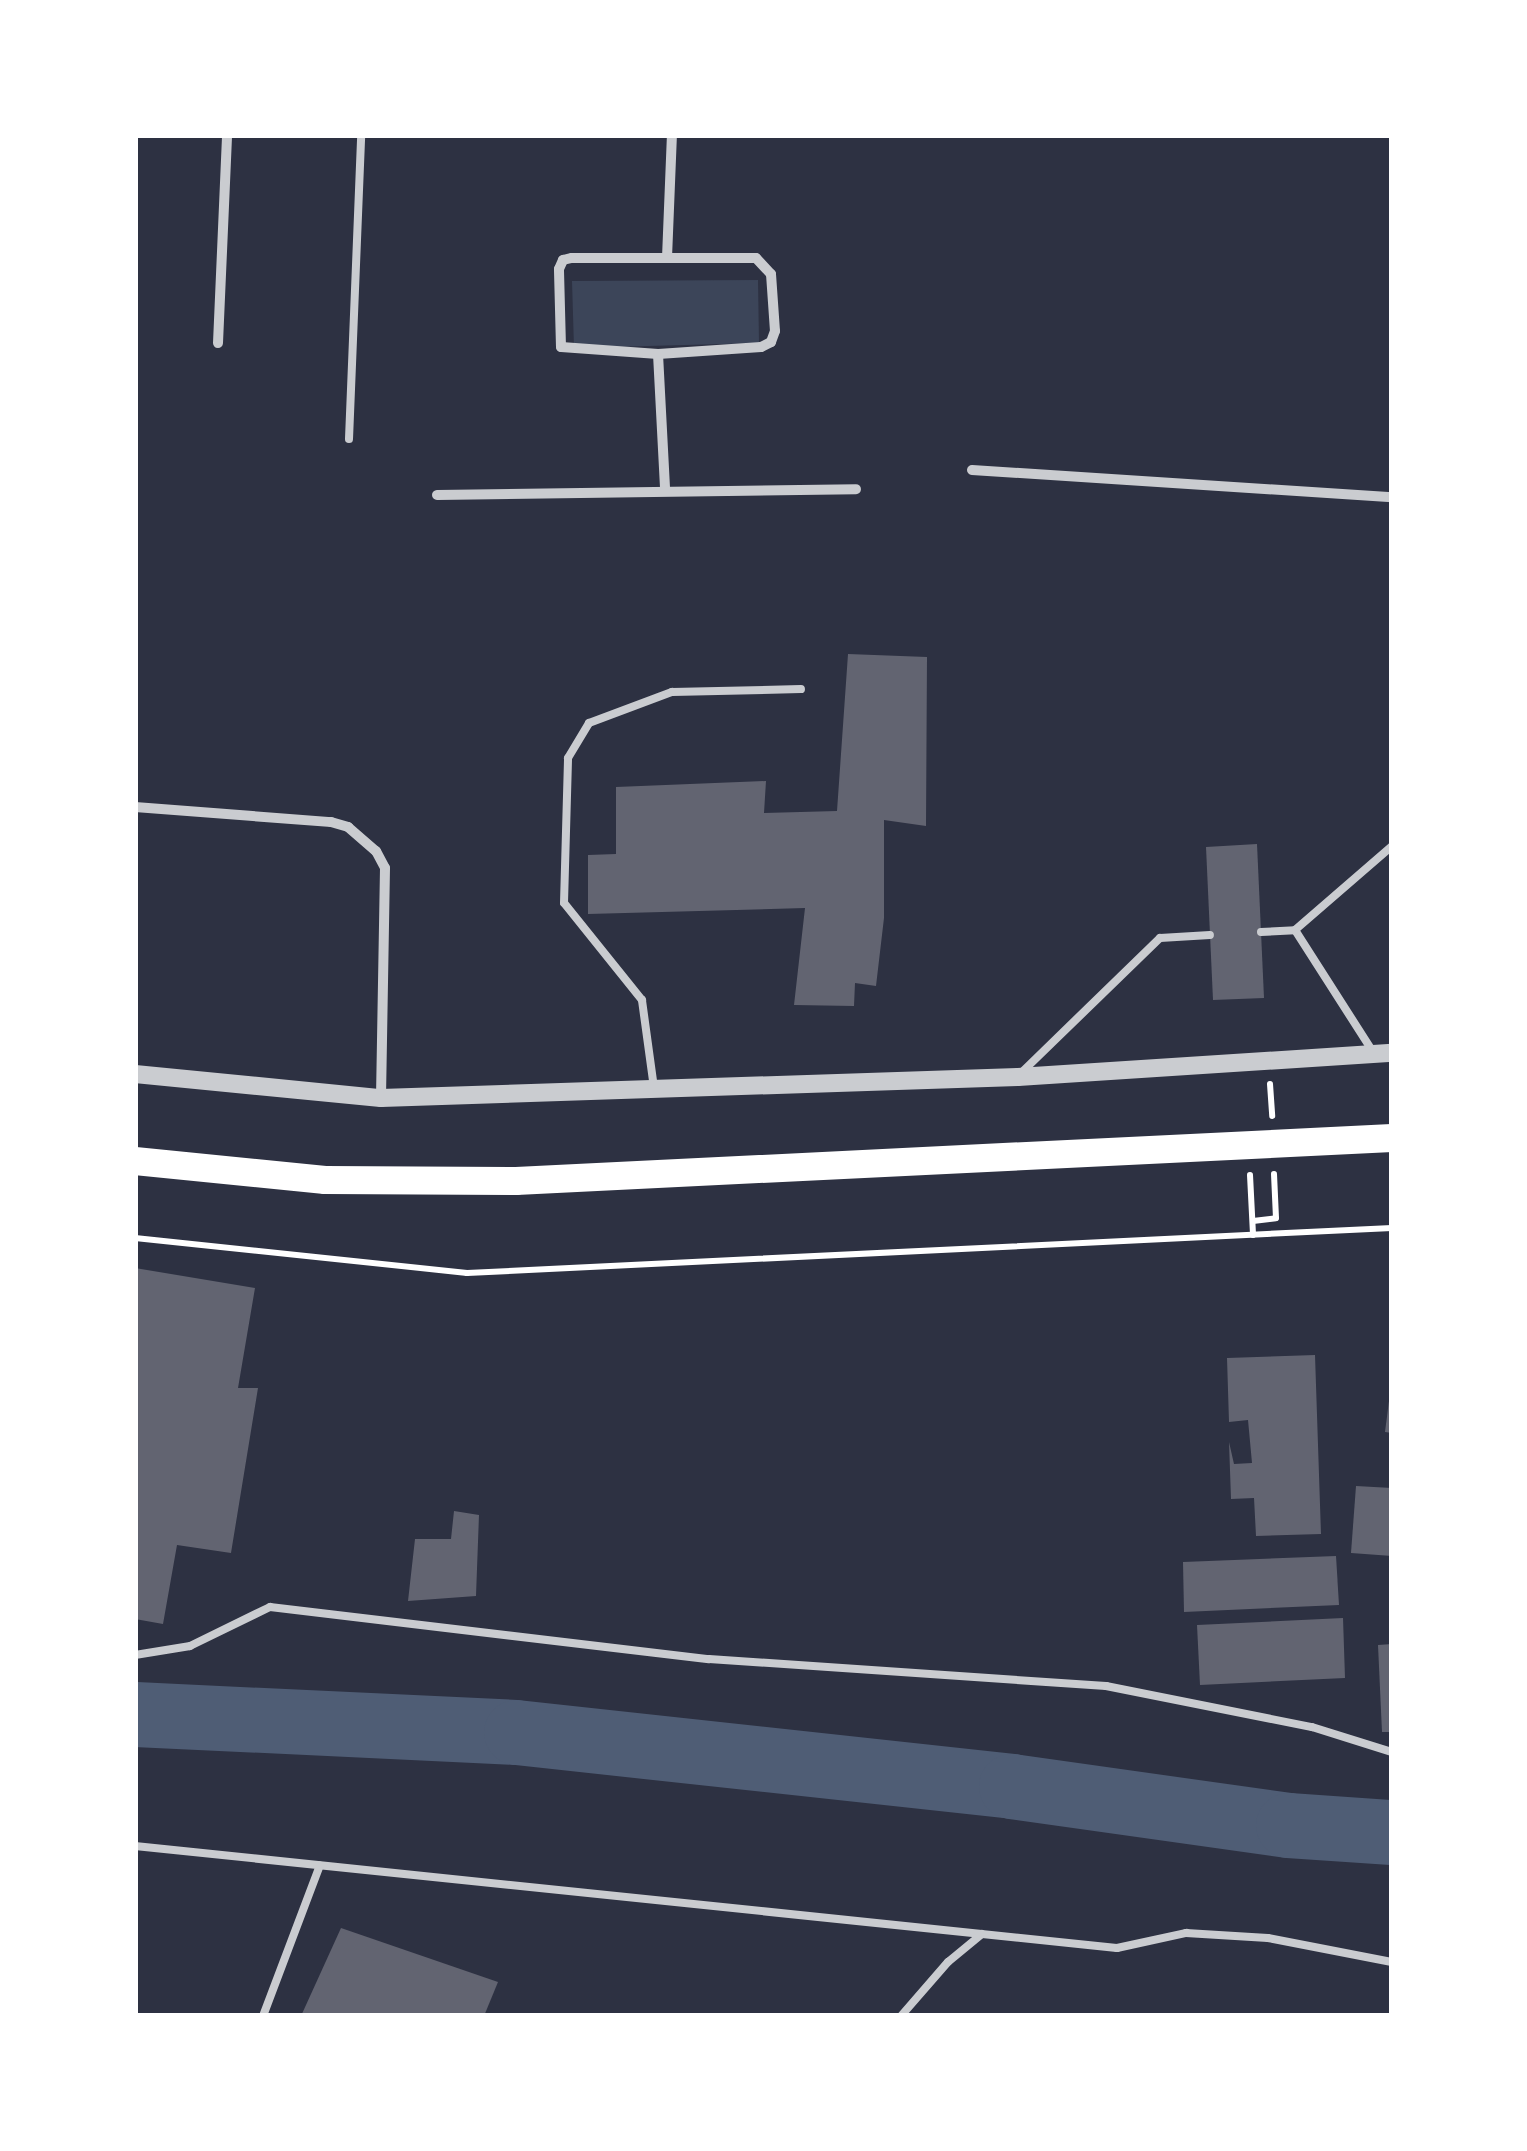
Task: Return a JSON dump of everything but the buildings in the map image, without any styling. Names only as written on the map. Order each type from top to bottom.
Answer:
[{"type":"highway","points":[[135,1161],[325,1180],[516,1181],[1392,1138]]},
{"type":"street","points":[[218,343],[227,135]]},
{"type":"street","points":[[667,258],[672,135]]},
{"type":"street","points":[[572,258],[667,258],[756,258],[766,264],[774,332],[770,342],[761,347],[658,354],[561,347],[559,269],[572,258]]},
{"type":"street","points":[[658,354],[665,488]]},
{"type":"street","points":[[972,470],[1392,497]]},
{"type":"street","points":[[437,495],[665,488],[856,489]]},
{"type":"street","points":[[135,807],[330,822],[348,827],[376,851],[385,868],[380,1098]]},
{"type":"street","points":[[135,1074],[380,1098],[1018,1077],[1383,1054]]},
{"type":"lane","points":[[349,440],[362,135]]},
{"type":"lane","points":[[654,1090],[642,1000],[564,903],[568,758],[590,724],[672,692],[801,690]]},
{"type":"lane","points":[[1260,932],[1294,930],[1392,846]]},
{"type":"lane","points":[[1294,930],[1383,1054]]},
{"type":"lane","points":[[1018,1077],[1160,938],[1210,935]]},
{"type":"lane","points":[[135,1655],[190,1646],[270,1607],[709,1659],[1106,1686],[1312,1726],[1392,1752]]},
{"type":"lane","points":[[135,1846],[1116,1948],[1186,1934],[1268,1938],[1392,1962]]},
{"type":"lane","points":[[263,2016],[320,1865]]},
{"type":"lane","points":[[900,2016],[948,1962],[982,1934]]},
{"type":"path","points":[[1248,1144],[1254,1235]]},
{"type":"path","points":[[1253,1221],[1276,1218]]},
{"type":"path","points":[[135,1238],[467,1274],[1392,1228]]},
{"type":"shaded area","points":[[758,280],[759,343],[574,348],[572,281]]},
{"type":"waterway","points":[[135,1714],[516,1732],[1011,1786],[1288,1825],[1392,1832]]}]
